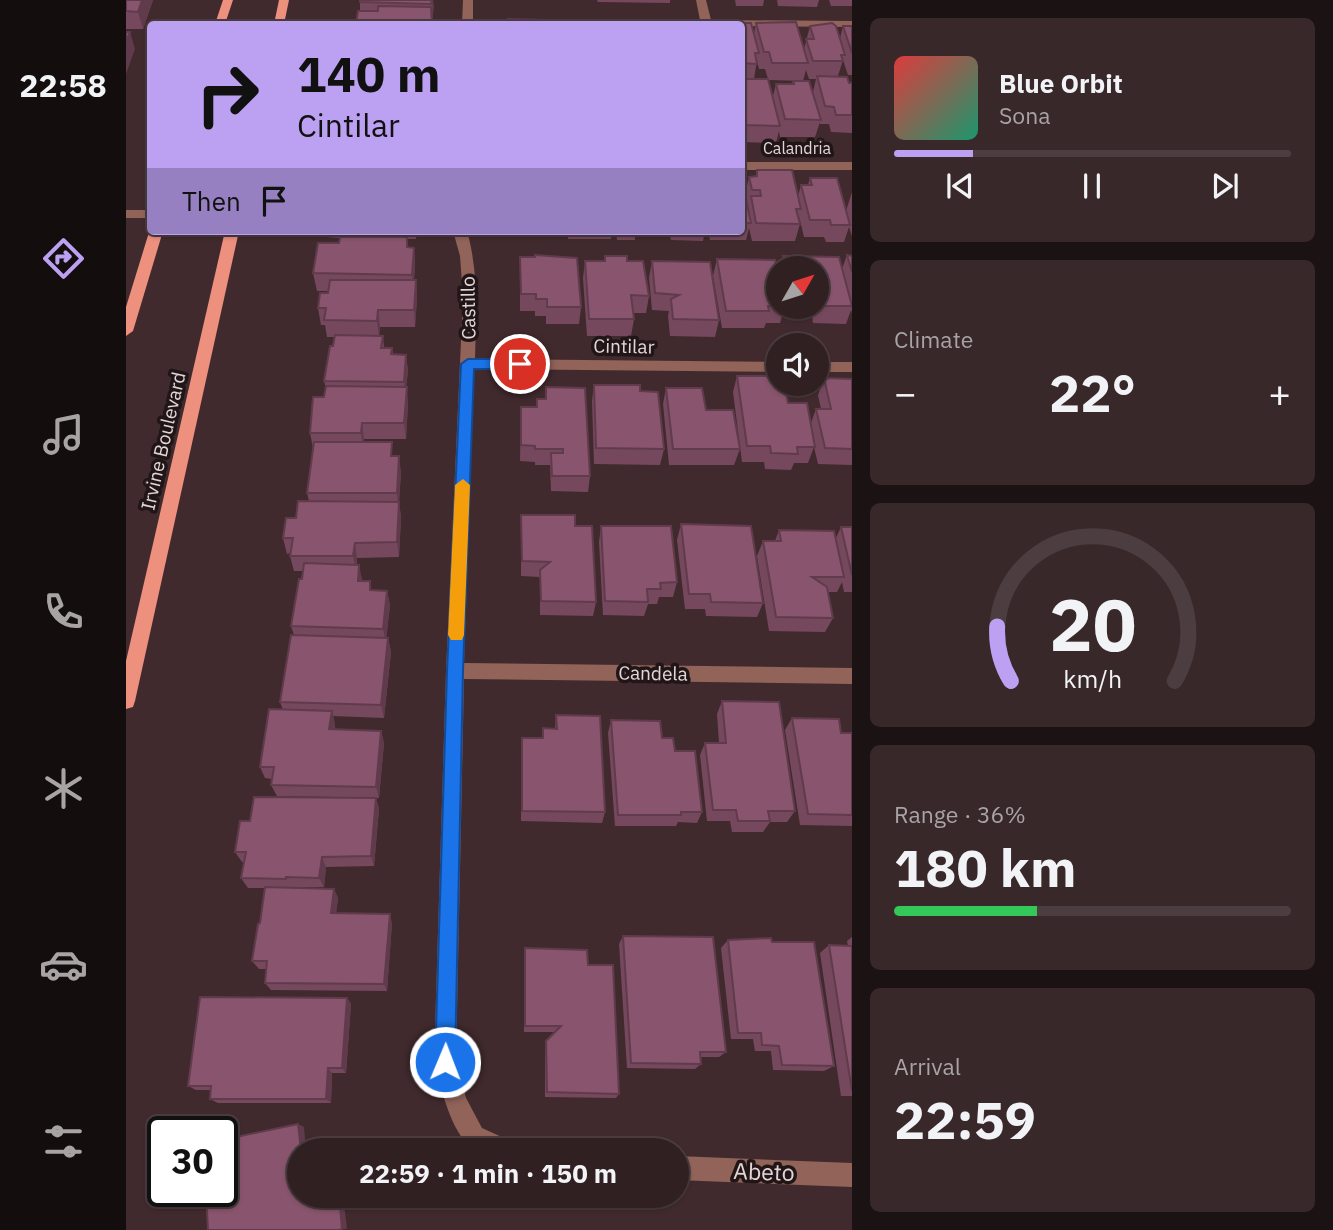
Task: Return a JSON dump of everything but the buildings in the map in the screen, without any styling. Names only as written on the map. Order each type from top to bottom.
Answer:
[{"type":"main road","points":[[221,21],[228,0]]},
{"type":"main road","points":[[280,21],[284,0]]},
{"type":"main road","points":[[126,331],[155,235]]},
{"type":"main road","name":"Irvine Boulevard","points":[[126,701],[231,235]]},
{"type":"street","points":[[467,21],[468,0]]},
{"type":"street","points":[[701,0],[706,21]]},
{"type":"street","points":[[745,23],[852,24]]},
{"type":"street","name":"Calandria","points":[[745,166],[852,166]]},
{"type":"street","points":[[126,214],[147,214]]},
{"type":"street","name":"Castillo","points":[[461,235],[467,256],[470,297],[455,671],[445,1062],[456,1102],[474,1136],[478,1138]]},
{"type":"street","name":"Cintilar","points":[[468,364],[766,367]]},
{"type":"street","points":[[829,367],[852,367]]},
{"type":"street","name":"Candela","points":[[455,671],[852,676]]},
{"type":"street","name":"Abeto","points":[[689,1168],[852,1175]]},
{"type":"slow traffic","points":[[456,635],[463,485]]},
{"type":"route","points":[[445,1062],[455,671],[468,364],[520,364]]}]
